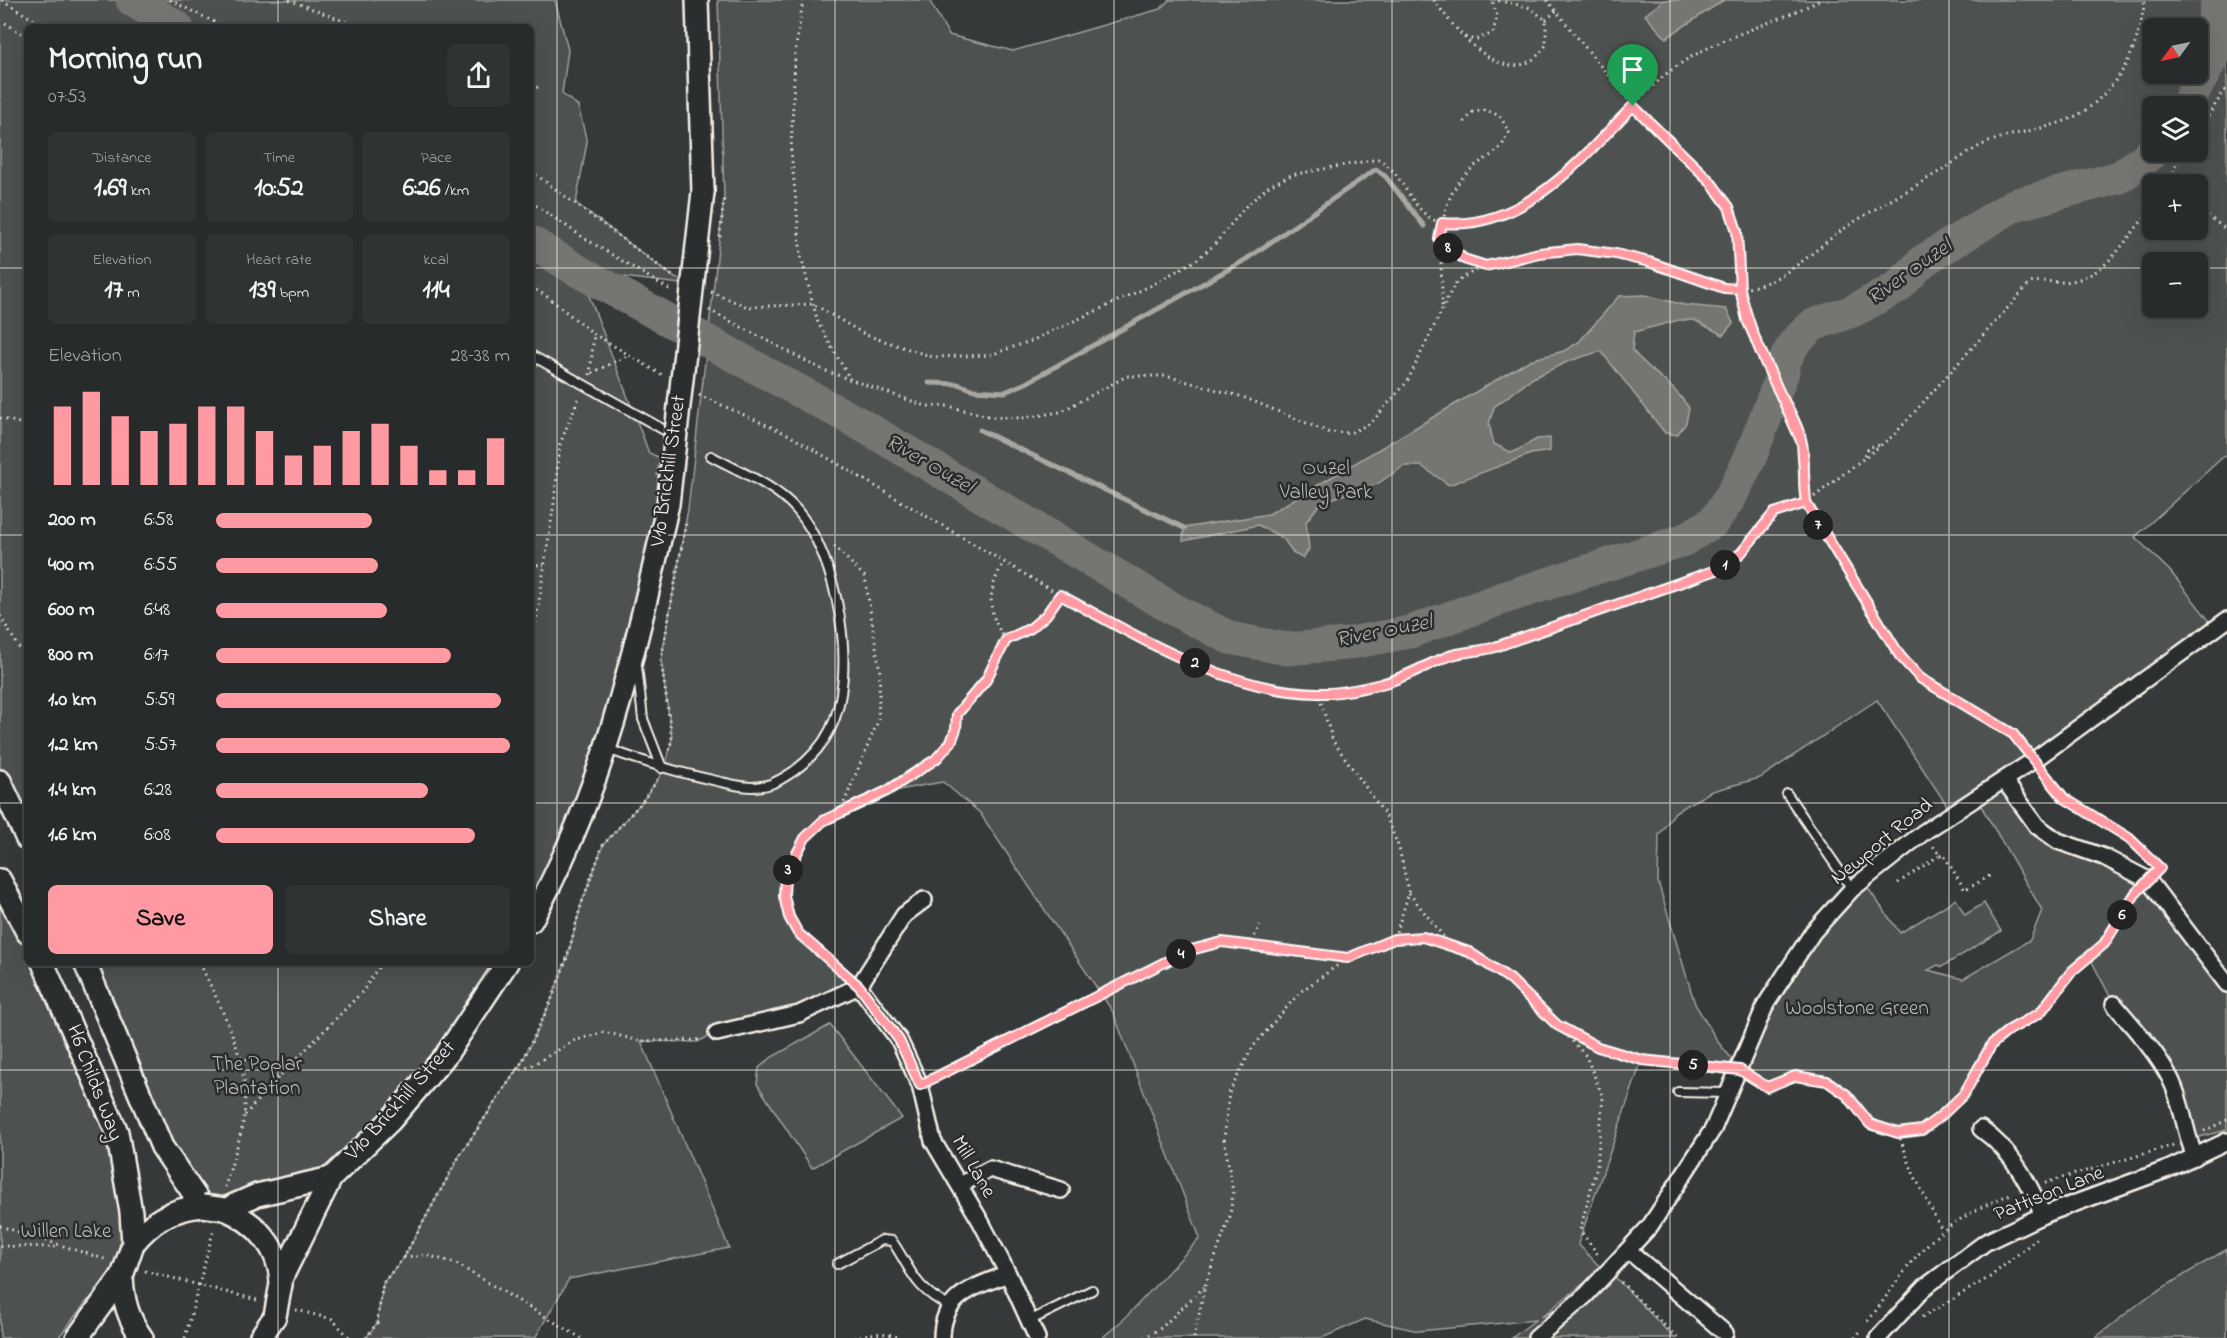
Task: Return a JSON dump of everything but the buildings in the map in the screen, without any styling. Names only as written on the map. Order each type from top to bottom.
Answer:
[{"type":"street","name":"V10 Brickhill Street","points":[[534,916],[557,874],[607,749],[636,650],[668,504],[703,192],[697,0]]},
{"type":"street","name":"Newport Road","points":[[1536,1338],[1586,1295],[1650,1226],[1713,1129],[1767,1004],[1813,933],[1852,889],[1924,832],[2034,760],[2227,620]]},
{"type":"street","points":[[2004,780],[2024,812],[2037,826],[2058,841],[2104,857],[2148,880],[2227,984]]},
{"type":"street","points":[[0,781],[24,833]]},
{"type":"street","points":[[0,880],[24,926]]},
{"type":"street","points":[[717,1033],[799,1014],[859,986],[904,915],[924,900]]},
{"type":"street","name":"H6 Childs Way","points":[[44,966],[117,1132],[131,1212],[134,1244]]},
{"type":"street","name":"H6 Childs Way","points":[[86,966],[162,1147],[202,1206]]},
{"type":"street","name":"V10 Brickhill Street","points":[[281,1281],[331,1178],[390,1121],[446,1055],[505,966]]},
{"type":"street","name":"Mill Lane","points":[[859,986],[899,1040],[920,1085],[933,1141],[960,1185],[1008,1274],[1037,1338]]},
{"type":"street","points":[[2114,1004],[2170,1077],[2182,1106],[2187,1140],[2195,1157]]},
{"type":"street","points":[[1981,1129],[1999,1142],[2018,1164],[2045,1222]]},
{"type":"street","name":"Pattison Lane","points":[[1878,1338],[1918,1294],[1986,1242],[2045,1222],[2092,1198],[2195,1157],[2227,1141]]},
{"type":"street","points":[[960,1185],[990,1169],[1061,1190]]},
{"type":"street","name":"V10 Brickhill Street","points":[[225,1209],[257,1195],[331,1178]]},
{"type":"street","points":[[76,1338],[123,1276],[134,1244],[156,1220],[186,1207],[202,1206],[225,1209],[253,1224],[264,1236],[275,1256],[281,1281],[268,1331]]},
{"type":"street","points":[[1629,1251],[1725,1333]]},
{"type":"street","points":[[942,1338],[942,1325],[949,1306],[970,1288],[1008,1274]]},
{"type":"street","points":[[123,1276],[123,1300],[131,1322],[142,1338]]},
{"type":"lane","points":[[534,357],[666,431]]},
{"type":"lane","points":[[607,749],[663,769],[741,786],[762,786],[785,777],[803,764],[818,749],[831,729],[841,684],[841,616],[825,556],[812,531],[796,508],[776,492],[711,456]]},
{"type":"lane","points":[[636,650],[642,719],[663,769]]},
{"type":"lane","points":[[1787,794],[1852,889]]},
{"type":"lane","points":[[1678,1092],[1728,1093]]},
{"type":"lane","points":[[837,1264],[882,1240],[892,1241],[916,1282],[929,1295],[949,1306]]},
{"type":"lane","points":[[1029,1321],[1092,1290]]},
{"type":"path","points":[[2,0],[40,24]]},
{"type":"path","points":[[170,0],[218,24]]},
{"type":"path","points":[[289,0],[351,24]]},
{"type":"path","points":[[804,0],[795,54],[791,150],[801,256],[818,323],[851,381]]},
{"type":"path","points":[[1434,0],[1464,36],[1495,61],[1508,66],[1520,67],[1530,63],[1546,45],[1546,20]]},
{"type":"path","points":[[1464,36],[1475,40],[1493,33],[1497,16],[1493,0],[1528,7],[1546,20]]},
{"type":"path","points":[[1547,0],[1633,106],[1710,181],[1729,207],[1737,231],[1740,289],[1747,320],[1802,443],[1806,503],[1900,656],[1928,684],[2013,734],[2064,798],[2129,838],[2160,868],[2135,894],[2104,944],[2072,971],[2040,1013],[2009,1030],[1992,1044],[1964,1094],[1922,1130],[1898,1133],[1870,1124],[1847,1095],[1827,1081],[1795,1076],[1767,1087],[1740,1070],[1642,1060],[1598,1047],[1557,1025]]},
{"type":"path","points":[[706,290],[748,307],[790,307],[813,304],[866,334],[898,347],[933,357],[990,355],[1031,341],[1150,286],[1196,260],[1214,245],[1246,206],[1269,186],[1291,175],[1378,159],[1389,165],[1422,212],[1442,223],[1457,225],[1481,221],[1522,205],[1584,159],[1633,106],[1680,64],[1703,50],[1820,0]]},
{"type":"path","points":[[700,306],[823,370],[926,406],[948,406],[993,417],[1024,418],[1060,412],[1126,376],[1166,376],[1243,397],[1328,432],[1350,433],[1371,423],[1407,382],[1454,285],[1466,273],[1539,253],[1577,249],[1627,257],[1724,288],[1740,289],[1776,278],[1794,269],[1847,227],[1979,147],[2067,120],[2085,110],[2128,65],[2136,46],[2145,0]]},
{"type":"path","points":[[1546,20],[1557,11]]},
{"type":"path","points":[[0,20],[24,34]]},
{"type":"path","points":[[534,89],[540,86]]},
{"type":"path","points":[[2208,116],[2227,87]]},
{"type":"path","points":[[1442,308],[1439,239],[1455,186],[1475,165],[1498,152],[1504,145],[1509,132],[1500,116],[1486,110],[1473,112],[1462,125]]},
{"type":"path","points":[[534,173],[675,278]]},
{"type":"path","points":[[534,204],[584,238],[679,295]]},
{"type":"path","points":[[2208,216],[2227,230]]},
{"type":"path","points":[[697,394],[787,434],[1060,595],[1172,653],[1224,674],[1274,687],[1317,693],[1382,684],[1454,654],[1468,654],[1492,648],[1719,569],[1741,553],[1774,513],[1806,503],[1846,474],[1863,456],[1882,444],[1947,376],[2030,283],[2041,280],[2070,282],[2095,274],[2142,221]]},
{"type":"path","points":[[1439,239],[1464,259],[1486,266]]},
{"type":"path","points":[[534,289],[594,334],[668,379]]},
{"type":"path","points":[[534,633],[560,444],[590,374],[594,334]]},
{"type":"path","points":[[590,374],[630,355]]},
{"type":"path","points":[[0,418],[24,423]]},
{"type":"path","points":[[366,1338],[377,1323],[382,1284],[404,1257],[460,1155],[516,1071],[551,1001],[567,958],[592,870],[603,845],[641,803],[663,769],[672,739],[661,660],[686,521]]},
{"type":"path","points":[[812,531],[842,552],[865,577],[880,672],[878,721],[841,810]]},
{"type":"path","points":[[1004,562],[992,582],[991,609],[1006,640]]},
{"type":"path","points":[[534,565],[544,566]]},
{"type":"path","points":[[859,986],[798,933],[789,917],[784,896],[785,876],[805,838],[823,821],[841,810],[887,791],[936,759],[951,742],[956,729],[957,714],[986,680],[1006,640],[1031,628],[1046,615],[1060,595]]},
{"type":"path","points":[[0,616],[24,656]]},
{"type":"path","points":[[1317,693],[1334,741],[1386,816],[1399,848],[1409,892],[1451,946]]},
{"type":"path","points":[[1924,832],[1940,855],[1943,854],[1965,890],[1991,875]]},
{"type":"path","points":[[1898,883],[1940,855]]},
{"type":"path","points":[[1394,939],[1409,892]]},
{"type":"path","points":[[1249,947],[1260,925]]},
{"type":"path","points":[[1194,1338],[1205,1286],[1230,1216],[1233,1191],[1224,1139],[1229,1093],[1252,1048],[1300,992],[1348,958],[1394,939],[1423,937],[1469,952],[1510,979],[1586,1056],[1603,1097],[1597,1166],[1580,1230],[1610,1270],[1677,1338]]},
{"type":"path","points":[[920,1085],[1187,951],[1222,942],[1348,958]]},
{"type":"path","points":[[201,966],[231,1026],[240,1057],[244,1116],[270,1086],[363,991],[379,966]]},
{"type":"path","points":[[516,1071],[529,1067],[574,1041],[604,1032],[640,1041],[697,1042],[717,1033]]},
{"type":"path","points":[[240,1057],[271,1069],[292,1066]]},
{"type":"path","points":[[1898,1133],[1914,1175],[1942,1231]]},
{"type":"path","points":[[1916,1323],[1923,1316],[1990,1278],[2045,1222]]},
{"type":"path","points":[[0,1226],[66,1248],[34,1245],[0,1246]]},
{"type":"path","points":[[404,1257],[426,1255],[454,1263],[581,1338]]},
{"type":"path","points":[[184,1338],[199,1286]]},
{"type":"path","points":[[1144,1338],[1161,1328],[1205,1286]]},
{"type":"path","points":[[854,1338],[868,1333],[891,1334],[900,1338]]},
{"type":"green space","points":[[0,0],[555,0],[568,50],[562,94],[578,106],[587,142],[576,203],[675,278],[698,286],[580,272],[649,453],[660,458],[657,475],[668,504],[636,649],[534,913],[534,24],[24,24],[24,833],[0,781]]},
{"type":"green space","name":"Ouzel Valley Park","points":[[718,0],[929,0],[949,35],[1013,51],[1160,9],[1169,0],[2227,0],[2227,456],[2223,457],[2135,537],[2170,571],[2216,629],[2004,781],[2037,826],[2148,880],[2227,984],[2227,1130],[2187,1140],[2182,1106],[2114,1004],[2089,956],[2036,1016],[2003,1034],[1992,1044],[1964,1090],[1948,1110],[1923,1128],[1911,1132],[1889,1132],[1870,1125],[1847,1096],[1838,1088],[1819,1079],[1799,1078],[1767,1087],[1740,1070],[1642,1060],[1578,1244],[1602,1269],[1541,1317],[1615,1277],[1674,1338],[1512,1338],[1535,1320],[1418,1331],[1365,1319],[1322,1338],[1102,1338],[1125,1318],[1200,1238],[1113,1012],[980,813],[943,782],[875,796],[835,814],[817,827],[802,844],[790,865],[785,882],[785,899],[793,924],[809,945],[859,986],[799,1014],[717,1033],[697,1042],[641,1041],[729,1248],[569,1279],[535,1338],[366,1338],[377,1323],[383,1283],[404,1257],[460,1155],[522,1062],[551,1001],[567,958],[581,905],[603,845],[641,803],[665,769],[672,739],[661,660],[688,509],[724,197]],"holes":[[[1877,700],[1952,813],[1977,799],[2042,910],[2030,940],[1963,979],[1928,970],[1938,965],[1942,967],[2001,931],[1984,903],[1965,915],[1956,899],[1900,933],[1862,880],[1766,1004],[1740,1069],[1718,1042],[1695,1004],[1658,882],[1659,835],[1675,812],[1712,791],[1760,778]]]},
{"type":"green space","name":"Willen Lake","points":[[0,880],[24,926],[24,966],[44,966],[117,1132],[131,1212],[122,1276],[87,1301],[58,1338],[0,1338]]},
{"type":"green space","name":"The Poplar Plantation","points":[[86,966],[505,966],[446,1055],[331,1178],[202,1206]]},
{"type":"green space","points":[[830,1025],[902,1118],[812,1168],[757,1084],[759,1068],[772,1057]]},
{"type":"green space","points":[[2227,1249],[2227,1338],[2095,1338],[2146,1298]]},
{"type":"shaded area","points":[[1664,0],[1724,0],[1666,38],[1645,15]]},
{"type":"shaded area","points":[[1645,295],[1684,305],[1726,309],[1733,323],[1723,335],[1694,320],[1679,320],[1634,332],[1632,350],[1676,392],[1689,408],[1686,423],[1677,435],[1665,433],[1601,351],[1569,361],[1533,378],[1494,407],[1489,424],[1494,444],[1512,453],[1537,439],[1550,438],[1550,451],[1531,454],[1449,485],[1421,466],[1404,466],[1377,484],[1321,502],[1306,522],[1309,549],[1303,558],[1294,554],[1283,538],[1258,525],[1183,541],[1184,528],[1269,514],[1530,360],[1564,351],[1579,342],[1619,296]]},
{"type":"waterway","name":"River Ouzel","points":[[132,0],[172,24]]},
{"type":"waterway","name":"River Ouzel","points":[[2191,96],[2216,51],[2213,23],[2218,0]]},
{"type":"waterway","name":"River Ouzel","points":[[534,244],[580,272],[860,424],[1175,610],[1230,638],[1287,649],[1345,644],[1410,632],[1506,597],[1684,540],[1713,522],[1730,498],[1750,458],[1783,372],[1783,364],[1794,343],[1813,325],[1853,311],[1898,287],[1923,261],[2014,205],[2120,177],[2142,160]]},
{"type":"waterway","points":[[929,383],[958,384],[974,390],[1005,392],[1026,383],[1245,260],[1376,169],[1386,177],[1424,226]]},
{"type":"waterway","points":[[980,430],[1184,528]]},
{"type":"route","points":[[1633,106],[1584,159],[1522,205],[1481,221],[1457,225],[1442,223],[1439,239],[1464,259],[1486,266],[1539,253],[1577,249],[1616,254],[1649,262],[1724,288],[1740,289],[1747,320],[1758,348],[1794,423],[1802,443],[1804,491],[1806,503],[1900,656],[1920,678],[2013,734],[2064,798],[2079,809],[2107,822],[2129,838],[2154,859],[2160,868],[2135,894],[2104,944],[2072,971],[2040,1013],[2009,1030],[1992,1044],[1964,1094],[1922,1130],[1898,1133],[1870,1124],[1847,1095],[1827,1081],[1795,1076],[1767,1087],[1740,1070],[1642,1060],[1598,1047],[1557,1025],[1510,979],[1469,952],[1423,937],[1394,939],[1348,958],[1222,942],[1187,951],[920,1085],[899,1040],[859,986],[798,933],[789,917],[784,896],[785,876],[805,838],[823,821],[841,810],[887,791],[901,779],[936,759],[951,742],[956,729],[957,714],[967,699],[986,680],[1006,640],[1031,628],[1046,615],[1060,595],[1172,653],[1224,674],[1274,687],[1317,693],[1346,690],[1382,684],[1423,669],[1454,654],[1468,654],[1492,648],[1719,569],[1741,553],[1774,513],[1806,503],[1802,443],[1758,348],[1747,320],[1740,289],[1737,231],[1729,207],[1710,181],[1633,106]]},
{"type":"park label","name":"Woolstone Green","points":[[1857,1009]]}]
